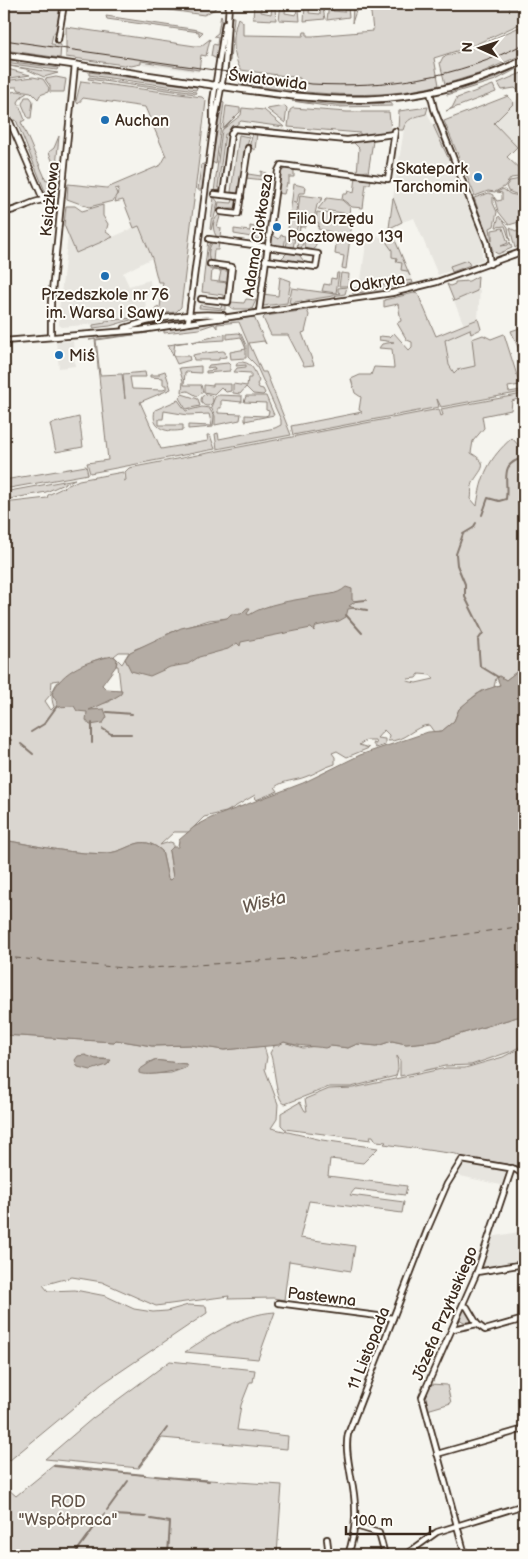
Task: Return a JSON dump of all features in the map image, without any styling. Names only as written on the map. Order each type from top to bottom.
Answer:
[{"type":"street","points":[[58,40],[64,4]]},
{"type":"street","points":[[188,323],[218,86],[226,57],[229,4]]},
{"type":"street","name":"Światowida","points":[[4,55],[274,95],[342,101],[395,98],[430,92],[486,76],[524,60]]},
{"type":"street","name":"Książkowa","points":[[51,336],[51,302],[75,65]]},
{"type":"street","points":[[430,92],[434,109],[487,243],[490,264]]},
{"type":"street","points":[[4,116],[10,122],[43,199]]},
{"type":"street","name":"Adama Ciołkosza","points":[[223,195],[231,134],[234,129],[343,140],[386,136],[395,133],[388,179],[281,165],[278,171],[259,312]]},
{"type":"street","points":[[221,212],[238,214],[248,148]]},
{"type":"street","points":[[214,194],[241,198]]},
{"type":"street","points":[[4,212],[12,212],[43,199],[51,200]]},
{"type":"street","points":[[209,239],[318,254],[316,267],[265,260]]},
{"type":"street","name":"Odkryta","points":[[4,341],[120,330],[141,330],[230,315],[408,290],[524,251]]},
{"type":"street","points":[[202,299],[228,305],[232,267],[210,264]]},
{"type":"street","name":"Odkryta","points":[[120,330],[141,322],[189,315],[230,315]]},
{"type":"street","name":"11 Listopada","points":[[348,1555],[356,1526],[355,1496],[346,1443],[350,1428],[434,1213],[447,1184],[462,1160],[512,1168]]},
{"type":"street","points":[[512,1168],[520,1171],[524,1181]]},
{"type":"street","name":"Józefa Przyłuskiego","points":[[465,1555],[422,1397],[476,1272],[512,1168]]},
{"type":"street","points":[[476,1272],[524,1264]]},
{"type":"street","name":"Pastewna","points":[[278,1303],[393,1318]]},
{"type":"street","points":[[463,1305],[470,1312],[476,1324],[485,1330],[524,1319]]},
{"type":"street","points":[[453,1329],[476,1324]]},
{"type":"street","points":[[437,1454],[524,1429]]},
{"type":"street","points":[[406,1555],[437,1532],[524,1505]]},
{"type":"street","points":[[356,1526],[379,1533],[385,1555]]},
{"type":"street","points":[[327,1539],[329,1555]]},
{"type":"shaded area","points":[[141,61],[199,70],[198,72],[141,64]]},
{"type":"shaded area","points":[[241,73],[300,81],[299,83],[241,76]]},
{"type":"shaded area","points":[[522,95],[524,96],[524,154],[494,123]]},
{"type":"shaded area","points":[[427,112],[484,243],[482,244],[482,257],[485,259],[438,275],[414,218],[402,222],[393,198],[405,123]]},
{"type":"shaded area","name":"Przedszkole nr 76 im. Warsa i Sawy","points":[[138,226],[152,258],[123,273],[129,286],[150,280],[151,290],[145,300],[146,307],[141,317],[105,321],[106,323],[62,327],[59,325],[68,235],[76,253]]},
{"type":"shaded area","points":[[389,228],[412,280],[362,289],[361,280],[367,236],[388,238]]},
{"type":"shaded area","points":[[480,289],[478,319],[464,325],[454,301]]},
{"type":"shaded area","points":[[471,329],[476,366],[457,370],[454,373],[449,365],[445,340]]},
{"type":"shaded area","points":[[73,341],[75,366],[59,368],[56,342]]},
{"type":"shaded area","points":[[462,1163],[510,1172],[505,1186],[456,1175]]},
{"type":"shaded area","points":[[524,1231],[524,1262],[482,1268],[491,1237]]},
{"type":"green space","points":[[4,4],[62,4],[58,28],[53,34],[51,44],[61,45],[60,58],[4,50]]},
{"type":"green space","points":[[129,4],[215,4],[215,9],[204,15]]},
{"type":"green space","points":[[254,4],[261,4],[261,12],[271,14],[272,8],[275,8],[276,20],[253,19]]},
{"type":"green space","points":[[281,4],[286,4],[285,13],[296,15],[297,9],[299,9],[300,21],[279,20]]},
{"type":"green space","points":[[305,4],[310,4],[309,13],[320,14],[321,8],[323,9],[325,19],[304,21]]},
{"type":"green space","points":[[329,4],[334,4],[333,11],[344,12],[345,7],[348,7],[349,17],[327,20]]},
{"type":"green space","points":[[353,4],[489,4],[503,7],[524,7],[524,22],[472,46],[434,58],[439,85],[414,90],[364,95],[315,93],[240,84],[241,76],[299,83],[300,78],[241,70],[236,58],[234,45],[238,18],[243,22],[243,35],[303,36],[304,32],[307,32],[307,36],[313,36],[373,31],[371,13],[365,8],[356,11],[352,23]]},
{"type":"green space","points":[[221,15],[217,59],[211,56],[213,44],[217,45],[218,37],[214,36],[218,33]]},
{"type":"green space","points":[[106,16],[203,32],[199,36],[199,32],[107,19]]},
{"type":"green space","points":[[232,17],[234,17],[230,61],[228,60],[229,29]]},
{"type":"green space","points":[[524,25],[524,54],[478,74],[445,84],[440,63],[443,57],[475,47]]},
{"type":"green space","points":[[66,27],[195,46],[201,46],[210,39],[206,56],[201,55],[199,70],[141,61],[141,64],[131,66],[66,57]]},
{"type":"green space","points":[[4,61],[58,68],[57,70],[4,63]]},
{"type":"green space","points":[[4,65],[58,73],[44,77],[26,69]]},
{"type":"green space","points":[[524,65],[496,80],[447,95],[495,78]]},
{"type":"green space","points":[[4,68],[30,75],[4,79]]},
{"type":"green space","points":[[89,72],[197,87],[196,90],[89,75]]},
{"type":"green space","points":[[524,72],[524,96],[515,88],[502,90],[498,83]]},
{"type":"green space","points":[[33,77],[43,79],[49,88],[48,92],[40,95],[38,99],[31,92],[19,90],[17,87],[4,87],[4,81]]},
{"type":"green space","points":[[56,77],[66,79],[64,92],[50,92],[50,86],[45,79]]},
{"type":"green space","points":[[89,77],[196,92],[195,94],[88,79]]},
{"type":"green space","points":[[81,81],[202,97],[206,101],[181,307],[176,312],[155,314],[156,307],[160,308],[163,282],[158,282],[152,258],[139,226],[134,228],[123,200],[115,202],[119,188],[115,189],[117,194],[113,201],[89,207],[67,199],[68,184],[107,188],[161,165],[166,156],[145,107],[83,98],[78,104],[76,101]]},
{"type":"green space","points":[[493,85],[496,92],[446,111],[452,108],[457,98]]},
{"type":"green space","points":[[18,91],[27,93],[18,102],[25,120],[21,122],[46,180],[54,176],[55,169],[49,152],[54,148],[59,136],[53,197],[47,196],[16,120],[12,121],[4,114],[4,93]]},
{"type":"green space","points":[[508,96],[514,103],[494,123],[517,147],[507,157],[524,173],[524,179],[519,177],[511,178],[504,187],[495,192],[488,191],[475,196],[444,121]]},
{"type":"green space","points":[[25,97],[30,97],[33,101],[31,118],[28,118],[22,104]]},
{"type":"green space","points":[[292,101],[337,105],[391,103],[393,106],[333,107]]},
{"type":"green space","points":[[222,102],[224,103],[216,164],[212,162]]},
{"type":"green space","points":[[226,106],[240,108],[240,112],[223,129]]},
{"type":"green space","points":[[285,106],[287,108],[285,123],[267,109]]},
{"type":"green space","points":[[428,107],[426,114],[412,119],[406,123],[403,130],[398,130],[399,111]]},
{"type":"green space","points":[[242,108],[264,110],[284,127],[241,121],[230,130],[229,134],[225,134],[218,187],[222,189],[214,192],[222,130],[241,115]]},
{"type":"green space","points":[[293,108],[347,112],[389,112],[391,131],[360,137],[360,133],[288,127],[290,110]]},
{"type":"green space","points":[[437,124],[450,159],[449,160],[433,125]]},
{"type":"green space","points":[[253,133],[257,133],[255,150],[249,147]]},
{"type":"green space","points":[[239,135],[249,137],[238,193],[231,192]]},
{"type":"green space","points":[[373,141],[368,173],[380,176],[367,174],[367,171],[357,173],[359,148],[353,142]]},
{"type":"green space","points":[[206,163],[202,190],[198,190],[201,165]]},
{"type":"green space","points":[[286,168],[294,169],[294,177],[289,177],[289,183],[287,183],[284,194],[277,193],[281,172]]},
{"type":"green space","points":[[261,171],[266,173],[264,180],[246,178],[248,174],[261,176]]},
{"type":"green space","points":[[356,177],[380,180],[371,180],[370,184],[366,184],[363,208],[352,207],[342,199],[343,194],[347,194],[348,191],[354,193]]},
{"type":"green space","points":[[520,179],[524,181],[524,195],[508,191],[506,186],[510,181]]},
{"type":"green space","points":[[294,184],[306,187],[305,193],[299,193],[297,202],[293,202],[297,204],[295,221],[298,223],[295,236],[296,231],[288,229]]},
{"type":"green space","points":[[503,189],[510,194],[524,197],[524,233],[519,231],[517,224],[519,222],[509,225],[498,211],[494,197],[497,201],[502,200],[502,193],[497,192]]},
{"type":"green space","points":[[489,193],[493,195],[493,203],[497,212],[494,226],[490,228],[492,241],[492,230],[503,228],[508,243],[501,246],[508,245],[510,242],[512,248],[498,254],[493,251],[474,198]]},
{"type":"green space","points":[[300,195],[323,198],[317,205],[313,223],[297,219]]},
{"type":"green space","points":[[214,197],[218,202],[211,230],[210,229]]},
{"type":"green space","points":[[327,198],[342,200],[350,207],[349,214],[318,209]]},
{"type":"green space","points":[[393,198],[402,222],[390,228],[410,276],[407,271],[401,270],[402,263],[396,262],[397,258],[392,257],[392,250],[387,243]]},
{"type":"green space","points":[[233,199],[237,201],[236,208],[220,208],[217,213],[219,202],[232,203]]},
{"type":"green space","points":[[103,205],[103,216],[108,224],[106,232],[113,237],[76,253],[64,225],[66,206],[75,206],[82,211]]},
{"type":"green space","points":[[317,212],[348,216],[352,222],[346,269],[342,268],[344,256],[335,254],[337,236],[330,235],[331,232],[318,229],[319,223],[316,222]]},
{"type":"green space","points":[[221,213],[217,227],[221,228],[220,237],[216,236],[213,226],[216,218]]},
{"type":"green space","points":[[499,216],[508,227],[510,241],[505,226],[496,227]]},
{"type":"green space","points":[[301,222],[306,223],[305,227],[300,227],[299,237],[304,238],[301,249],[297,248],[300,224]]},
{"type":"green space","points":[[250,226],[259,228],[251,237],[234,234],[234,229],[250,231]]},
{"type":"green space","points":[[261,227],[266,236],[265,242],[259,244],[259,239],[254,239]]},
{"type":"green space","points":[[510,228],[524,235],[524,242],[515,248]]},
{"type":"green space","points":[[271,234],[279,239],[281,235],[286,236],[284,247],[273,245],[270,241]]},
{"type":"green space","points":[[288,238],[295,239],[293,248],[286,247]]},
{"type":"green space","points":[[310,238],[316,244],[310,250],[304,244]]},
{"type":"green space","points":[[208,240],[212,241],[209,246],[209,269],[227,271],[229,274],[228,282],[219,281],[221,271],[212,270],[211,281],[228,283],[225,300],[223,295],[202,292]]},
{"type":"green space","points":[[213,242],[219,242],[218,250],[214,250],[213,262],[210,261],[209,253]]},
{"type":"green space","points":[[254,247],[261,248],[264,252],[262,261],[257,260]]},
{"type":"green space","points":[[289,251],[298,253],[305,263],[280,260]]},
{"type":"green space","points":[[467,260],[470,265],[452,272],[450,266]]},
{"type":"green space","points":[[337,273],[339,273],[336,293],[322,291],[324,284],[330,285],[331,278],[336,279]]},
{"type":"green space","points":[[341,273],[349,274],[348,286],[339,286]]},
{"type":"green space","points":[[478,276],[477,291],[454,301],[447,284],[450,286],[455,284],[455,282],[469,281]]},
{"type":"green space","points":[[280,277],[291,281],[287,303],[263,306],[263,294],[278,296]]},
{"type":"green space","points":[[359,280],[361,280],[362,289],[412,280],[413,283],[353,294],[354,288],[358,288]]},
{"type":"green space","points":[[347,287],[345,294],[289,303],[292,288],[335,294],[340,293],[338,288]]},
{"type":"green space","points":[[414,293],[418,294],[436,336],[478,319],[481,329],[471,334],[470,329],[445,340],[449,365],[454,373],[457,370],[475,366],[472,339],[483,335],[491,339],[504,334],[520,385],[508,387],[509,392],[521,390],[522,392],[441,407],[437,399],[439,407],[293,435],[291,426],[362,412],[359,410],[361,397],[355,393],[351,379],[360,375],[371,375],[374,367],[394,368],[392,349],[379,348],[382,344],[394,342],[379,340],[380,336],[390,337],[394,333],[409,350],[412,347],[412,342],[407,340],[397,323],[401,321],[398,304],[384,307],[384,300]]},
{"type":"green space","points":[[246,299],[256,300],[252,309],[233,309],[230,307],[231,302],[244,303]]},
{"type":"green space","points":[[222,304],[225,306],[225,310],[199,308],[200,305],[221,308]]},
{"type":"green space","points":[[307,310],[309,315],[305,332],[302,333],[314,365],[304,366],[288,335],[271,335],[263,318],[265,316]]},
{"type":"green space","points":[[141,317],[110,326],[93,328],[93,325],[105,323],[105,321]]},
{"type":"green space","points":[[254,317],[266,344],[264,341],[249,343],[262,372],[266,372],[291,435],[217,449],[215,434],[218,433],[219,439],[275,428],[281,425],[281,420],[256,365],[248,357],[248,343],[239,322],[217,324],[217,328],[214,324],[199,329],[164,333],[164,330]]},
{"type":"green space","points":[[520,328],[524,332],[524,361],[511,331]]},
{"type":"green space","points":[[148,333],[96,340],[100,375],[122,374],[125,399],[123,374],[145,372],[146,377],[130,377],[132,389],[163,390],[166,389],[166,385],[163,385],[163,378],[150,377],[150,375],[159,375],[159,373],[165,371],[171,389],[140,402],[161,449],[208,441],[207,435],[210,435],[215,449],[90,473],[87,463],[108,460],[95,339]]},
{"type":"green space","points":[[225,334],[225,340],[192,342]]},
{"type":"green space","points":[[227,334],[241,334],[246,349],[241,337],[227,339]]},
{"type":"green space","points":[[175,344],[173,356],[168,345]]},
{"type":"green space","points":[[246,349],[246,358],[231,359],[230,352]]},
{"type":"green space","points":[[223,351],[226,357],[219,358],[219,360],[194,360],[193,355]]},
{"type":"green space","points":[[173,356],[189,356],[190,360],[177,364]]},
{"type":"green space","points":[[238,362],[246,363],[252,367],[259,381],[257,384],[259,388],[263,389],[265,393],[263,395],[253,394],[246,387],[240,394],[233,393],[233,384],[247,386],[248,378],[251,378],[251,373],[234,372],[237,368],[246,367],[246,365],[236,366]]},
{"type":"green space","points":[[228,363],[230,371],[206,373],[206,371],[215,370],[214,367],[207,368],[209,365]]},
{"type":"green space","points":[[201,366],[201,373],[185,372],[184,385],[201,385],[203,392],[197,396],[188,391],[182,392],[183,381],[179,368]]},
{"type":"green space","points":[[213,384],[231,384],[231,391],[226,392],[221,387],[214,394],[204,392],[204,385],[213,386]]},
{"type":"green space","points":[[182,394],[198,399],[200,406],[186,409],[179,398]]},
{"type":"green space","points":[[205,394],[209,394],[213,400],[209,406],[205,406],[201,402],[201,398]]},
{"type":"green space","points":[[523,394],[523,397],[512,401],[511,410],[482,416],[484,428],[473,441],[471,453],[481,462],[482,469],[472,486],[471,499],[477,506],[487,468],[504,445],[512,438],[519,446],[524,445],[524,666],[506,680],[499,676],[496,678],[494,687],[501,684],[498,680],[503,685],[499,690],[488,689],[477,694],[459,709],[454,721],[442,731],[434,732],[429,725],[394,741],[388,741],[389,735],[384,730],[377,738],[385,739],[385,745],[376,748],[372,743],[376,744],[375,740],[366,740],[359,745],[369,748],[347,757],[337,751],[332,753],[335,757],[335,764],[309,776],[282,783],[275,787],[278,791],[256,800],[255,795],[226,812],[204,817],[189,832],[174,832],[160,845],[173,843],[173,847],[169,851],[173,877],[170,880],[168,879],[162,851],[148,843],[135,844],[116,852],[96,854],[4,840],[4,503],[47,498],[48,495],[79,480],[123,472],[124,481],[126,480],[125,472],[129,468],[439,409],[441,416],[443,415],[441,409]],"holes":[[[342,595],[335,610],[338,618],[335,620],[300,624],[279,633],[255,633],[248,637],[235,639],[189,661],[161,666],[151,670],[133,669],[127,659],[135,649],[158,641],[169,633],[209,620],[228,618],[231,614],[233,618],[248,617],[264,611],[274,617],[277,608],[284,609],[306,599]],[[119,652],[129,652],[122,664],[114,656]],[[106,657],[117,662],[116,666],[118,666],[121,693],[109,702],[83,708],[76,704],[67,704],[57,695],[61,684],[77,670],[97,659]],[[419,674],[431,675],[434,679],[416,683],[407,681],[408,679],[416,678]],[[59,680],[52,693],[54,707],[51,710],[45,701],[51,694],[52,681]]]},
{"type":"green space","points":[[218,395],[242,396],[242,402],[221,400],[221,408],[218,408],[218,413],[241,414],[240,420],[215,425],[215,416],[211,407],[215,397]]},
{"type":"green space","points":[[246,396],[266,396],[274,415],[245,421],[245,415],[265,416],[268,415],[269,411],[266,410],[266,403],[244,402]]},
{"type":"green space","points":[[178,400],[186,411],[202,407],[209,408],[214,416],[213,427],[188,429],[188,425],[212,426],[209,414],[188,415],[164,411],[163,419],[159,419],[159,425],[183,425],[183,430],[172,431],[158,426],[154,417],[155,410]]},
{"type":"green space","points":[[79,417],[83,447],[56,452],[50,424]]},
{"type":"green space","points":[[86,466],[88,474],[4,489],[4,480]]},
{"type":"green space","points":[[75,479],[46,492],[4,500],[4,492]]},
{"type":"green space","points":[[524,1015],[524,1044],[512,1051],[471,1065],[445,1066],[400,1076],[400,1061],[397,1056],[398,1069],[396,1076],[351,1087],[329,1087],[285,1104],[279,1096],[270,1053],[274,1046],[284,1042],[303,1048],[321,1045],[323,1047],[348,1048],[357,1044],[377,1046],[392,1041],[406,1044],[437,1041]]},
{"type":"green space","points":[[4,1035],[114,1042],[116,1040],[152,1046],[190,1045],[224,1050],[264,1046],[267,1057],[265,1069],[278,1104],[277,1119],[271,1128],[322,1140],[378,1148],[363,1163],[330,1159],[328,1176],[407,1186],[405,1195],[355,1189],[350,1195],[404,1202],[402,1213],[309,1201],[300,1238],[355,1246],[351,1271],[289,1261],[284,1300],[273,1298],[228,1299],[229,1296],[156,1306],[102,1282],[72,1277],[43,1285],[48,1291],[75,1290],[106,1296],[134,1309],[153,1312],[167,1311],[188,1305],[206,1306],[207,1313],[102,1384],[4,1465]],"holes":[[[106,1059],[110,1063],[95,1068],[77,1066],[77,1062]],[[154,1060],[186,1064],[185,1068],[171,1073],[150,1074],[147,1063]]]},
{"type":"green space","points":[[524,1046],[524,1167],[461,1157],[456,1154],[384,1144],[386,1142],[376,1141],[373,1136],[370,1136],[371,1140],[285,1129],[281,1125],[281,1113],[300,1102],[305,1111],[307,1111],[305,1099],[329,1089],[353,1088],[446,1068],[465,1068],[503,1057]]},
{"type":"green space","points":[[466,1309],[472,1322],[464,1322],[459,1319],[463,1310]]},
{"type":"green space","points":[[275,1312],[258,1359],[185,1352],[239,1321]]},
{"type":"green space","points":[[170,1361],[255,1370],[253,1382],[250,1382],[241,1405],[237,1430],[288,1436],[287,1449],[162,1438],[139,1468],[45,1459],[93,1418]]},
{"type":"green space","points":[[430,1384],[447,1385],[451,1403],[427,1410],[424,1398]]},
{"type":"green space","name":"ROD \"Współpraca\"","points":[[54,1465],[151,1476],[282,1485],[277,1555],[4,1555],[4,1490],[8,1489],[16,1496]]},
{"type":"water","points":[[346,587],[352,589],[352,600],[356,601],[349,606],[354,608],[348,609],[346,617],[339,621],[316,626],[314,631],[311,628],[241,642],[240,646],[237,643],[228,649],[199,657],[188,664],[170,667],[150,676],[131,671],[125,659],[130,652],[181,628],[227,618],[231,614],[241,614],[247,608],[250,608],[247,614],[249,615],[272,605],[334,593]]},
{"type":"water","points":[[113,656],[117,659],[116,666],[102,685],[106,689],[122,690],[121,694],[89,710],[104,709],[107,717],[103,723],[90,725],[86,720],[87,712],[77,711],[74,706],[57,707],[57,702],[52,694],[56,686],[69,672],[86,663]]},
{"type":"water","name":"Wisła","points":[[524,666],[524,1015],[437,1041],[406,1044],[392,1041],[377,1046],[357,1044],[348,1048],[301,1046],[284,1042],[279,1045],[224,1050],[190,1045],[152,1046],[116,1040],[114,1042],[4,1035],[4,840],[97,854],[116,852],[135,844],[147,843],[162,851],[168,879],[170,880],[173,877],[169,851],[173,847],[178,847],[179,840],[194,827],[211,818],[303,783],[360,755],[428,732],[442,731],[454,721],[459,709],[467,702],[482,691],[500,685],[497,678],[499,676],[506,680]]},
{"type":"water","points":[[85,1055],[96,1059],[111,1060],[107,1065],[91,1070],[78,1067],[75,1060],[78,1056]]},
{"type":"water","points":[[154,1060],[186,1064],[187,1067],[155,1074],[139,1073],[139,1070]]},
{"type":"waterway","points":[[482,515],[488,498],[499,501],[506,499],[506,474],[508,468],[516,460],[524,458]]},
{"type":"waterway","points":[[476,523],[473,528],[463,534],[456,554],[457,565],[465,584],[465,597],[483,633],[478,640],[480,666],[498,677]]},
{"type":"waterway","points":[[356,601],[366,600]]},
{"type":"waterway","points":[[354,608],[367,610]]},
{"type":"waterway","points":[[346,615],[362,633]]},
{"type":"waterway","points":[[31,732],[44,724],[57,706]]},
{"type":"waterway","points":[[107,712],[132,714]]},
{"type":"waterway","points":[[92,723],[92,743]]},
{"type":"waterway","points":[[103,729],[111,734],[131,734]]},
{"type":"waterway","points":[[4,740],[11,740]]},
{"type":"waterway","points":[[21,744],[33,754]]},
{"type":"waterway","points":[[4,753],[10,746]]},
{"type":"waterway","points":[[139,1466],[167,1428]]},
{"type":"waterway","points":[[54,1466],[145,1475]]},
{"type":"waterway","points":[[155,1476],[209,1481]]},
{"type":"waterway","points":[[107,1510],[128,1481]]},
{"type":"waterway","points":[[74,1555],[104,1514]]},
{"type":"waterway","points":[[115,1515],[146,1517]]},
{"type":"waterway","points":[[151,1519],[170,1522],[168,1555]]},
{"type":"ferry route","points":[[4,957],[135,969],[288,959],[524,926]]},
{"type":"tram line","points":[[4,40],[312,84],[340,85],[394,82],[447,73],[499,56],[524,44]]},
{"type":"place","name":"Auchan","points":[[105,120]]},
{"type":"place","name":"Skatepark Tarchomin","points":[[478,177]]},
{"type":"place","name":"Filia Urzędu Pocztowego 139","points":[[277,227]]},
{"type":"place","name":"Przedszkole nr 76 im. Warsa i Sawy","points":[[105,276]]},
{"type":"place","name":"Miś","points":[[59,355]]}]
